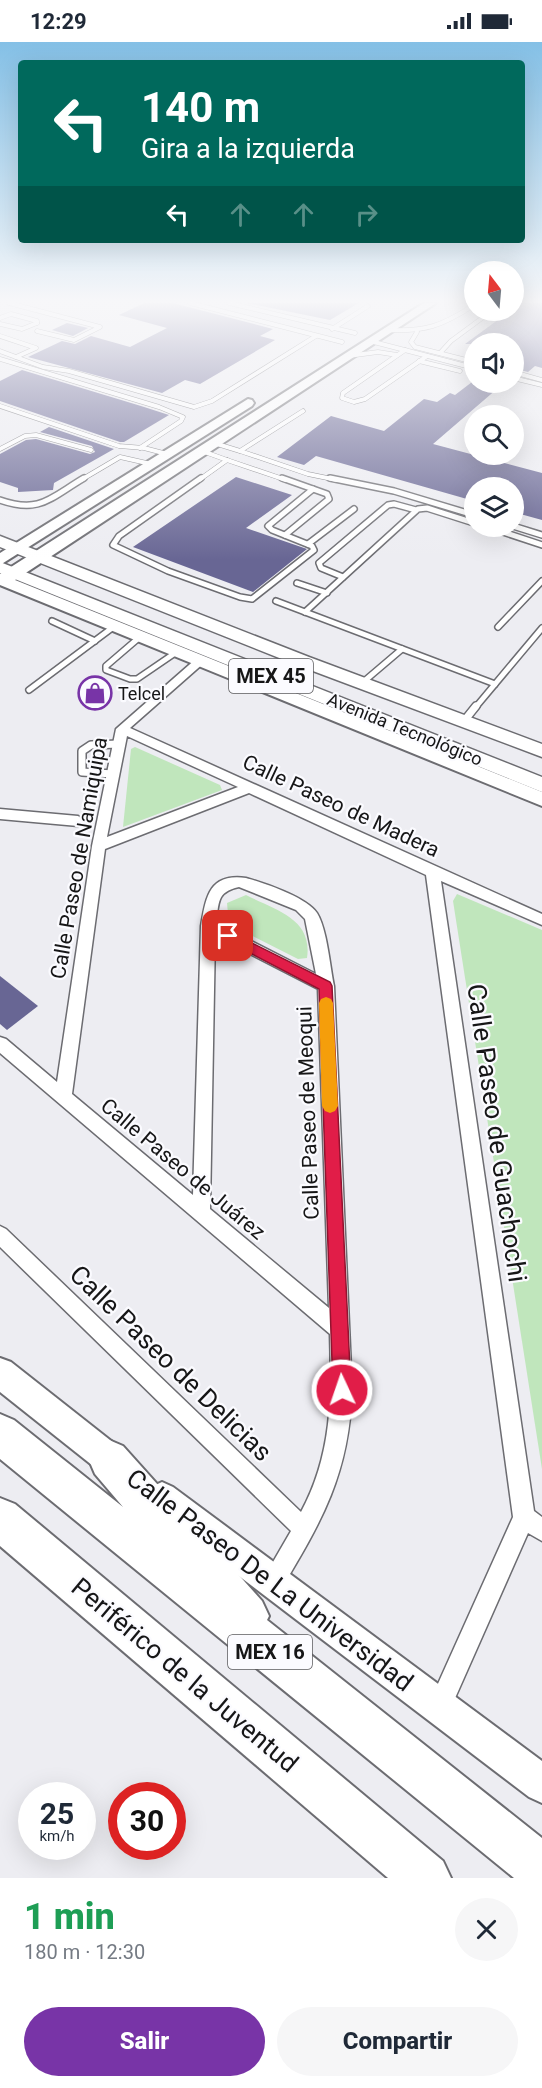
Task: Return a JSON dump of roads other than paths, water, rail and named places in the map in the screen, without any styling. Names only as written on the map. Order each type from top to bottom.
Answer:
[{"type":"highway","name":"MEX 16","points":[[0,1434],[542,1869]]},
{"type":"highway","points":[[109,1460],[298,1674]]},
{"type":"highway","name":"Periférico de la Juventud","points":[[0,1519],[426,1878]]},
{"type":"main road","name":"Avenida Tecnológico","points":[[0,541],[362,684],[542,751]]},
{"type":"main road","name":"Avenida Tecnológico","points":[[4,577],[542,784]]},
{"type":"street","points":[[4,577],[41,557],[297,389]]},
{"type":"street","points":[[0,560],[261,394],[281,399]]},
{"type":"street","points":[[56,525],[78,533]]},
{"type":"street","points":[[4,577],[141,636],[542,799]]},
{"type":"street","name":"Calle Paseo de Namiquipa","points":[[63,1098],[99,846],[122,729],[201,660]]},
{"type":"street","name":"Calle Paseo de Madera","points":[[122,729],[542,920]]},
{"type":"street","points":[[99,846],[251,787]]},
{"type":"street","points":[[0,815],[78,821]]},
{"type":"street","name":"Calle Paseo de Guachochi","points":[[433,872],[524,1517]]},
{"type":"street","name":"Calle Paseo de Meoqui","points":[[201,1214],[208,926],[213,895],[217,889],[231,883],[246,883],[301,906],[311,916],[326,986],[342,1390],[338,1444],[332,1470],[304,1530],[273,1581]]},
{"type":"street","points":[[208,926],[326,986]]},
{"type":"street","name":"Calle Paseo de Juárez","points":[[0,1044],[338,1328]]},
{"type":"street","name":"Calle Paseo de Delicias","points":[[0,1235],[304,1530]]},
{"type":"street","name":"Calle Paseo De La Universidad","points":[[0,1373],[109,1460],[542,1784]]},
{"type":"street","points":[[440,1706],[524,1517],[542,1530]]},
{"type":"street","name":"Periférico de la Juventud","points":[[369,1831],[389,1878]]},
{"type":"lane","points":[[97,389],[183,417],[181,421],[140,448]]},
{"type":"lane","points":[[132,389],[194,407],[212,401],[232,389]]},
{"type":"lane","points":[[349,389],[343,393],[342,398],[354,402],[365,399],[380,389]]},
{"type":"lane","points":[[0,406],[119,446],[167,454]]},
{"type":"lane","points":[[240,451],[303,411]]},
{"type":"lane","points":[[0,449],[25,436],[36,435],[91,450]]},
{"type":"lane","points":[[208,447],[240,451],[308,474],[394,491],[464,512]]},
{"type":"lane","points":[[208,447],[228,459],[327,494],[329,499],[285,536]]},
{"type":"lane","points":[[0,500],[20,507],[38,506],[120,457],[151,465]]},
{"type":"lane","points":[[228,459],[119,536],[113,545],[168,571],[247,599],[256,597],[313,552],[314,547],[285,536],[268,526],[313,489]]},
{"type":"lane","points":[[343,577],[321,568],[319,563],[388,505],[394,504],[416,510],[427,508],[464,520]]},
{"type":"lane","points":[[308,544],[354,508]]},
{"type":"lane","points":[[305,612],[416,510]]},
{"type":"lane","points":[[524,529],[542,535]]},
{"type":"lane","points":[[518,537],[542,545]]},
{"type":"lane","points":[[498,627],[542,581]]},
{"type":"lane","points":[[297,583],[327,593]]},
{"type":"lane","points":[[276,601],[495,684]]},
{"type":"lane","points":[[52,621],[95,641]]},
{"type":"lane","points":[[28,690],[116,625]]},
{"type":"lane","points":[[464,721],[542,628]]},
{"type":"lane","points":[[141,636],[106,666],[106,670],[130,679],[137,679],[178,651]]},
{"type":"lane","points":[[362,684],[402,649]]},
{"type":"lane","points":[[113,774],[82,772],[82,751],[91,745],[119,744]]},
{"type":"place","name":"Telcel","points":[[95,693]]}]
